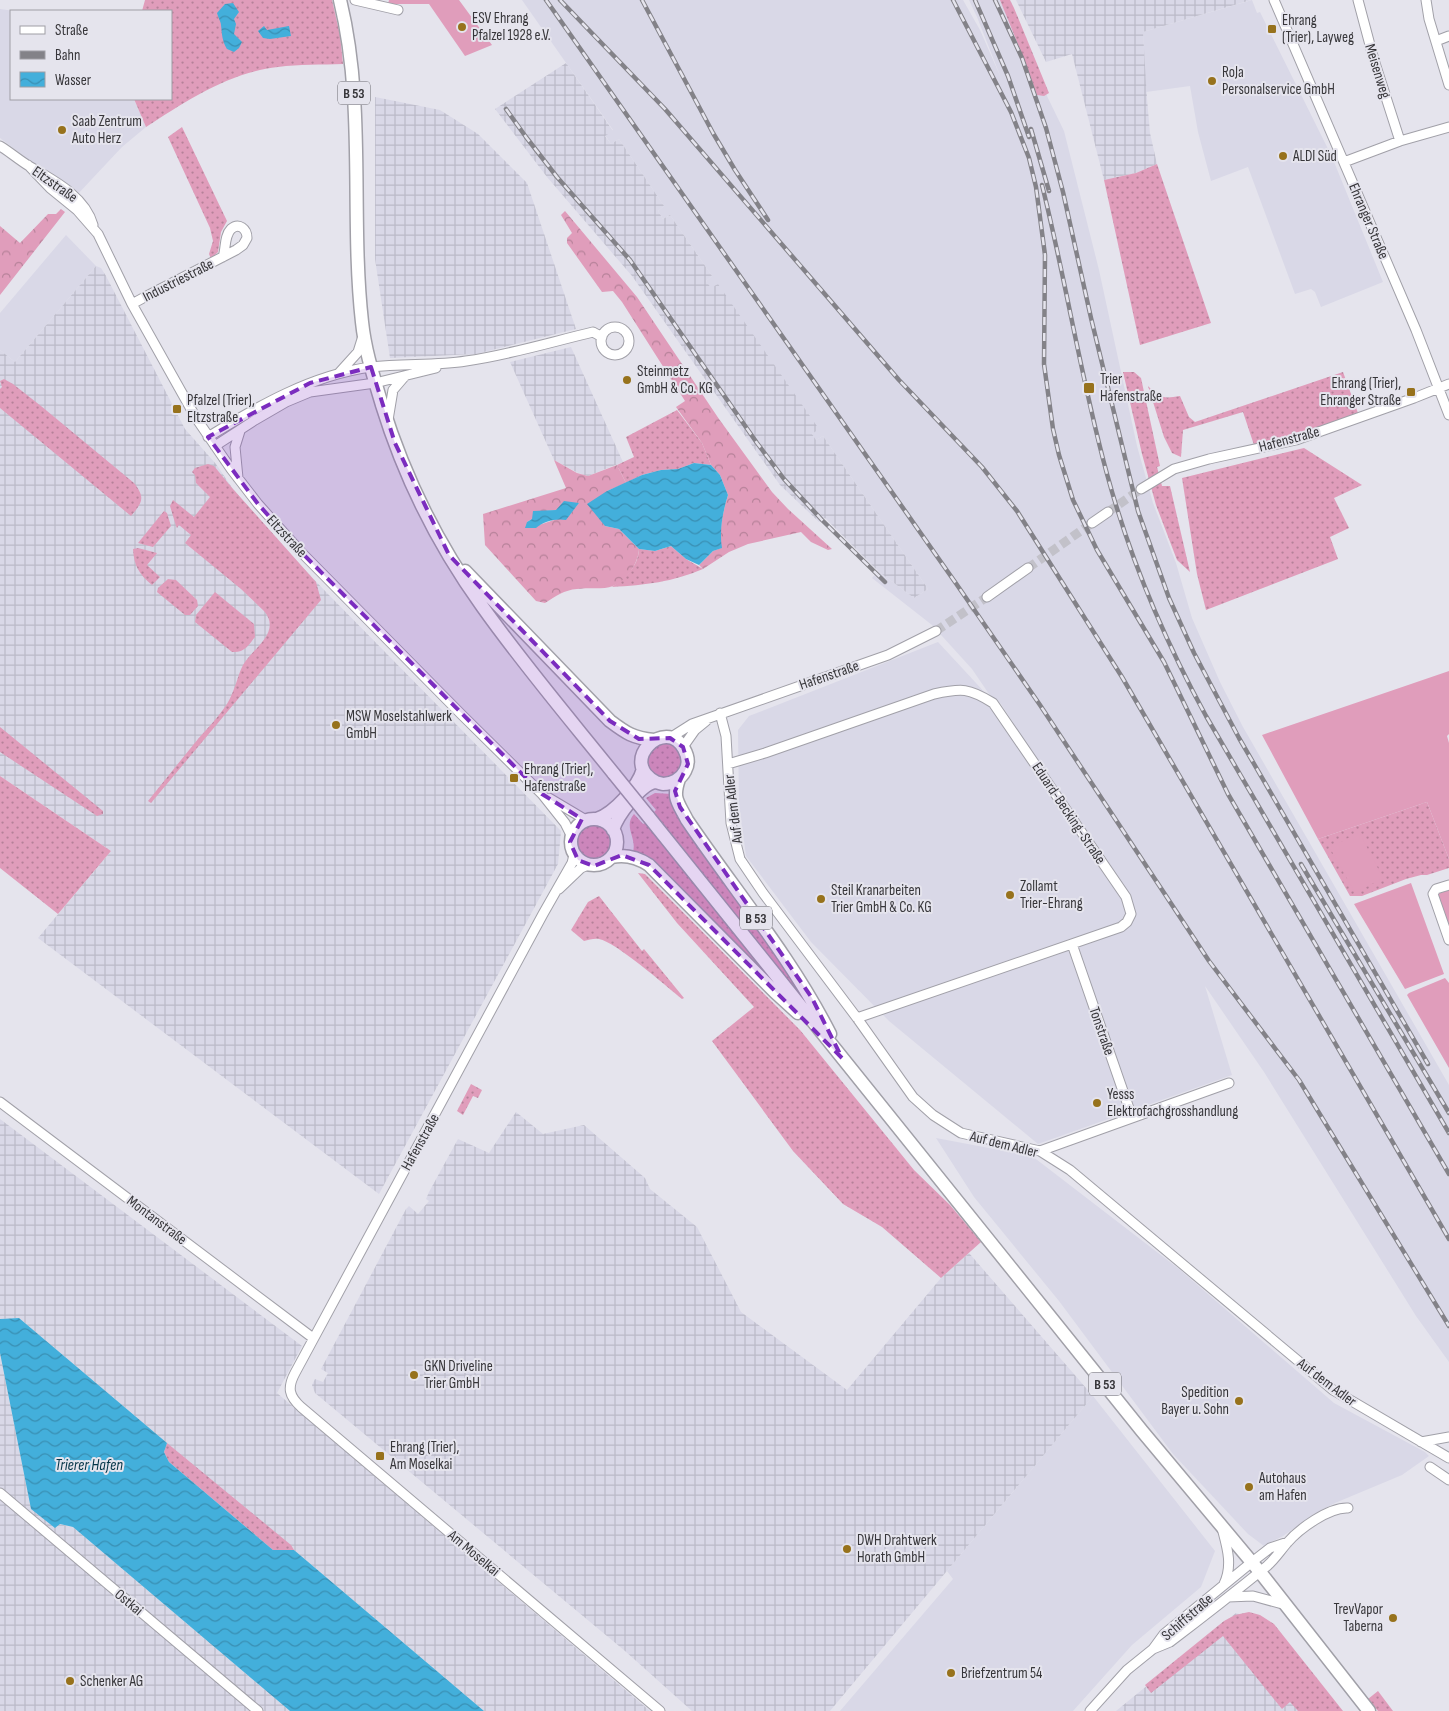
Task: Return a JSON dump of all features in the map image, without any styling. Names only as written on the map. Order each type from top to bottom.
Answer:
[{"type":"main road","name":"B 53","points":[[340,0],[347,32],[355,102],[358,268],[364,334],[375,383],[388,423],[416,492],[449,555],[502,634],[1142,1431],[1256,1567],[1369,1711]]},
{"type":"main road","points":[[449,555],[610,721],[626,733],[639,738],[654,740]]},
{"type":"main road","points":[[679,779],[672,783],[656,782],[648,777],[641,761],[647,745],[654,740],[670,738],[677,741],[683,747]]},
{"type":"main road","name":"B 53","points":[[683,747],[687,755],[688,764],[685,772],[679,779],[675,791],[687,820],[812,998],[842,1058]]},
{"type":"main road","points":[[588,865],[578,860],[574,855],[570,842],[577,826],[612,811],[641,777],[643,769]]},
{"type":"main road","points":[[613,830],[615,824],[634,798],[644,788],[656,782]]},
{"type":"main road","points":[[591,820],[606,823],[613,830],[617,843],[612,856]]},
{"type":"main road","name":"B 53","points":[[588,865],[601,864],[612,856],[622,855],[636,857],[649,864],[775,992],[830,1043]]},
{"type":"street","points":[[355,0],[398,10]]},
{"type":"street","name":"Ehranger Straße","points":[[1274,0],[1416,330],[1449,415]]},
{"type":"street","name":"Meisenweg","points":[[1358,0],[1374,60],[1400,141]]},
{"type":"street","points":[[1426,0],[1449,85]]},
{"type":"street","points":[[1436,41],[1449,36]]},
{"type":"street","points":[[1344,162],[1400,141],[1449,128]]},
{"type":"street","name":"Eltzstraße","points":[[0,146],[49,177],[79,201],[87,212],[132,304],[208,437],[258,504],[301,552],[542,794],[566,823],[572,835]]},
{"type":"street","name":"Industriestraße","points":[[132,304],[223,257]]},
{"type":"street","points":[[215,446],[286,402],[310,392],[375,383],[593,332],[602,336]]},
{"type":"street","points":[[338,374],[358,352],[364,334]]},
{"type":"street","points":[[208,437],[282,396],[310,383],[338,374],[371,367],[463,362]]},
{"type":"street","points":[[388,423],[393,390],[406,376]]},
{"type":"street","name":"Hafenstraße","points":[[1141,489],[1174,469],[1209,459],[1296,440],[1449,384]]},
{"type":"street","points":[[238,478],[235,446],[240,431]]},
{"type":"street","points":[[1092,523],[1108,512]]},
{"type":"street","points":[[987,597],[1028,568]]},
{"type":"street","name":"Hafenstraße","points":[[670,738],[692,724],[888,654],[936,631]]},
{"type":"street","name":"Eduard-Becking-Straße","points":[[728,764],[934,694],[952,690],[974,692],[993,703],[1126,897],[1130,914],[1127,922],[1121,927],[857,1018]]},
{"type":"street","name":"Hafenstraße","points":[[683,747],[688,738],[701,724],[720,713]]},
{"type":"street","name":"Auf dem Adler","points":[[720,713],[726,736],[731,823],[740,859],[913,1096],[933,1115],[961,1133],[1040,1151],[1070,1170],[1333,1390],[1449,1458]]},
{"type":"street","name":"Eltzstraße","points":[[542,794],[591,820]]},
{"type":"street","name":"Hafenstraße","points":[[290,1394],[291,1380],[313,1338],[572,863],[574,855]]},
{"type":"street","name":"Hafenstraße","points":[[556,891],[588,865]]},
{"type":"street","points":[[1449,885],[1436,890],[1433,894],[1449,940]]},
{"type":"street","name":"Tonstraße","points":[[1072,944],[1132,1117]]},
{"type":"street","points":[[1040,1151],[1229,1083]]},
{"type":"street","name":"Montanstraße","points":[[0,1102],[313,1338]]},
{"type":"street","name":"Am Moselkai","points":[[290,1394],[301,1408],[660,1711]]},
{"type":"street","points":[[1421,1442],[1449,1437]]},
{"type":"street","points":[[1430,1468],[1449,1480]]},
{"type":"street","name":"Ostkai","points":[[0,1493],[258,1711]]},
{"type":"street","points":[[1256,1567],[1275,1559],[1288,1542],[1320,1517],[1341,1508],[1348,1508]]},
{"type":"street","name":"Schiffstraße","points":[[1221,1526],[1229,1562],[1228,1575],[1223,1586]]},
{"type":"street","name":"Schiffstraße","points":[[1090,1711],[1127,1670],[1153,1649],[1164,1634],[1223,1586],[1256,1567]]},
{"type":"street","name":"Schiffstraße","points":[[1153,1649],[1170,1642],[1228,1597],[1256,1567]]},
{"type":"street","name":"Schiffstraße","points":[[1228,1597],[1253,1596],[1286,1605]]},
{"type":"highlighted area","points":[[371,367],[395,443],[449,555],[610,721],[639,739],[670,738],[683,747],[688,764],[675,791],[680,807],[812,998],[842,1058],[649,865],[622,855],[594,866],[578,860],[570,842],[582,819],[542,794],[301,552],[258,504],[208,437],[310,383]]},
{"type":"shaded area","points":[[522,0],[963,0],[980,30],[1001,78],[969,0],[1005,0],[1031,63],[1064,131],[1099,270],[1137,446],[1153,503],[1176,563],[1192,618],[1220,682],[1243,727],[1449,1085],[1449,1362],[1416,1316],[1264,1072],[1205,986],[1232,1075],[1038,1144],[889,1021],[811,942],[746,856],[739,806],[738,730],[749,716],[938,642],[1014,724],[1001,704],[989,694],[972,669],[932,625],[872,578],[878,571],[914,598],[928,589],[823,436],[816,440],[812,434],[818,429],[718,285],[711,289],[706,281],[712,276],[670,215],[663,219],[658,211],[664,206],[619,139],[611,144],[605,135],[613,130]]},
{"type":"shaded area","points":[[1016,0],[1251,0],[1143,32],[1150,133],[1157,164],[1136,173],[1104,180],[1072,54],[1046,62]]},
{"type":"shaded area","points":[[1252,0],[1257,13],[1260,12],[1332,157],[1383,282],[1321,307],[1315,292],[1311,289],[1295,294],[1248,167],[1211,181],[1198,132],[1190,86],[1146,92],[1143,32]]},
{"type":"shaded area","points":[[0,9],[10,10],[10,100],[134,100],[146,127],[122,147],[76,196],[0,138]]},
{"type":"shaded area","points":[[566,63],[613,131],[605,136],[611,144],[619,139],[664,206],[658,211],[663,219],[670,215],[712,276],[706,281],[711,288],[718,284],[819,429],[812,434],[816,440],[823,436],[928,589],[914,598],[878,571],[825,518],[819,522],[780,485],[632,276],[547,177],[495,109]]},
{"type":"shaded area","points":[[375,97],[440,110],[478,134],[527,183],[576,329],[476,354],[390,358],[375,259]]},
{"type":"shaded area","points":[[66,235],[96,266],[15,362],[0,350],[0,313]]},
{"type":"shaded area","points":[[96,266],[101,268],[106,276],[185,429],[216,464],[233,489],[281,545],[327,593],[561,831],[558,864],[379,1194],[38,938],[111,851],[0,776],[0,350],[15,362]]},
{"type":"shaded area","points":[[571,347],[623,462],[588,476],[578,473],[554,460],[510,362]]},
{"type":"shaded area","points":[[516,1112],[543,1134],[584,1125],[645,1178],[650,1189],[697,1227],[741,1312],[847,1390],[941,1278],[969,1253],[1093,1396],[830,1711],[692,1711],[625,1651],[315,1393],[312,1385],[315,1379],[323,1382],[328,1373],[321,1369],[406,1209],[409,1206],[418,1214],[429,1201],[426,1199],[429,1192],[458,1139],[489,1153]]},
{"type":"shaded area","points":[[0,1119],[302,1346],[277,1393],[650,1711],[484,1711],[294,1550],[273,1550],[164,1449],[167,1443],[19,1318],[0,1319]]},
{"type":"shaded area","points":[[936,1138],[1032,1156],[1179,1269],[1334,1403],[1425,1452],[1429,1456],[1402,1475],[1318,1512],[1283,1536],[1264,1546],[1248,1534],[1173,1454],[1059,1301],[974,1197]]},
{"type":"shaded area","points":[[0,1353],[31,1509],[59,1524],[73,1527],[290,1711],[0,1711]]},
{"type":"shaded area","points":[[1093,1396],[1215,1551],[1201,1587],[1132,1645],[1073,1711],[840,1711],[953,1579],[947,1571]]},
{"type":"shaded area","points":[[1236,1613],[1265,1622],[1335,1711],[1116,1711]]},
{"type":"green space","points":[[145,0],[332,0],[340,35],[343,64],[286,66],[243,75],[209,89],[146,127],[134,100],[172,100],[172,10],[142,10]]},
{"type":"green space","name":"ESV Ehrang Pfalzel 1928 e.V.","points":[[389,0],[459,0],[492,45],[465,56],[429,4],[388,4]]},
{"type":"green space","points":[[1000,0],[1010,0],[1014,8],[1049,93],[1044,96],[1037,95]]},
{"type":"green space","points":[[182,127],[227,221],[221,232],[218,252],[211,259],[209,254],[213,241],[210,228],[168,137]]},
{"type":"green space","points":[[1157,164],[1211,323],[1140,345],[1104,180],[1136,173]]},
{"type":"green space","points":[[61,209],[65,212],[0,295],[0,226],[20,243],[48,214],[56,214]]},
{"type":"green space","points":[[565,211],[637,297],[719,419],[772,492],[832,549],[828,550],[811,542],[801,532],[748,544],[729,552],[703,569],[699,565],[713,551],[721,548],[722,521],[728,495],[720,475],[711,465],[702,443],[676,407],[685,401],[622,302],[613,291],[602,292],[567,243],[567,238],[572,233],[561,215]]},
{"type":"green space","points":[[1123,372],[1134,372],[1141,378],[1160,466],[1157,467],[1162,486],[1170,486],[1190,572],[1177,560],[1156,505]]},
{"type":"green space","points":[[1343,372],[1358,413],[1294,436],[1254,445],[1243,412],[1183,430],[1181,457],[1172,453],[1164,437],[1148,386],[1162,397],[1180,396],[1189,417],[1195,422]]},
{"type":"green space","points":[[4,379],[41,406],[134,483],[138,488],[141,500],[131,516],[0,408],[0,389],[2,387],[0,381]]},
{"type":"green space","points":[[677,410],[702,443],[711,465],[694,463],[678,469],[661,470],[642,475],[626,483],[617,465],[634,457],[626,437]]},
{"type":"green space","points":[[1304,448],[1362,485],[1334,498],[1349,528],[1330,537],[1338,559],[1206,610],[1197,574],[1182,478]]},
{"type":"green space","points":[[554,460],[577,473],[588,476],[617,465],[626,483],[607,491],[605,526],[619,529],[639,549],[638,555],[634,566],[627,576],[613,586],[581,588],[560,594],[545,603],[536,601],[485,545],[483,514],[566,488]],"holes":[[[579,503],[569,515],[539,525],[527,522],[545,511],[557,510]]]},
{"type":"green space","points":[[208,464],[214,466],[316,582],[321,600],[151,803],[148,801],[227,704],[243,665],[264,640],[270,626],[269,619],[264,611],[241,589],[185,543],[191,535],[179,525],[177,528],[176,526],[170,506],[173,500],[194,517],[210,497],[196,483],[195,475],[192,472],[195,468]]},
{"type":"green space","points":[[164,511],[167,513],[171,526],[153,547],[138,543]]},
{"type":"green space","points":[[671,546],[686,559],[703,569],[659,582],[612,587],[634,566],[639,549],[655,551]]},
{"type":"green space","points":[[138,548],[157,553],[147,565],[160,577],[152,585],[136,565],[133,549]]},
{"type":"green space","points":[[168,579],[176,580],[197,600],[198,606],[190,615],[185,615],[157,592],[158,588]]},
{"type":"green space","points":[[215,592],[254,624],[255,637],[243,650],[232,652],[195,622],[196,615]]},
{"type":"green space","points":[[1449,671],[1449,734],[1447,736],[1449,743],[1449,859],[1427,802],[1318,839],[1262,735]]},
{"type":"green space","points":[[0,727],[103,811],[103,814],[97,816],[0,752]]},
{"type":"green space","points":[[664,743],[671,744],[676,748],[680,753],[680,767],[676,772],[671,776],[664,777],[657,776],[652,772],[648,767],[647,760],[648,753],[652,748],[657,744]]},
{"type":"green space","points":[[0,776],[111,851],[58,914],[0,868]]},
{"type":"green space","points":[[655,793],[672,794],[804,997],[802,999],[654,812],[656,810],[646,798]]},
{"type":"green space","points":[[1427,802],[1449,859],[1449,868],[1406,879],[1362,896],[1350,896],[1318,839]]},
{"type":"green space","points":[[634,814],[643,824],[645,823],[783,992],[633,852],[634,847],[630,823]]},
{"type":"green space","points":[[594,825],[601,826],[606,830],[610,835],[610,849],[606,854],[601,858],[594,859],[587,858],[582,854],[578,849],[577,842],[578,835],[582,830],[587,826]]},
{"type":"green space","points":[[1359,832],[1383,878],[1355,893],[1330,848]]},
{"type":"green space","points":[[638,873],[645,874],[800,1030],[914,1170],[950,1205],[981,1242],[941,1278],[882,1227],[843,1204],[793,1151],[712,1041],[754,1007],[677,923]]},
{"type":"green space","points":[[1411,883],[1444,974],[1405,989],[1354,904]]},
{"type":"green space","points":[[1449,888],[1449,927],[1438,895],[1439,892]]},
{"type":"green space","points":[[599,896],[642,951],[644,949],[684,998],[682,999],[617,948],[599,939],[584,941],[571,930],[588,902]]},
{"type":"green space","points":[[1445,978],[1449,983],[1449,1068],[1407,995]]},
{"type":"green space","points":[[471,1084],[482,1090],[478,1098],[473,1096],[463,1115],[457,1111]]},
{"type":"green space","points":[[167,1443],[291,1545],[294,1550],[273,1550],[169,1462],[164,1452]]},
{"type":"green space","points":[[1249,1612],[1260,1615],[1274,1624],[1343,1711],[1298,1711],[1290,1702],[1282,1709],[1223,1636],[1151,1693],[1145,1685],[1224,1621],[1235,1615]]},
{"type":"green space","points":[[1378,1691],[1393,1711],[1378,1711],[1368,1699]]},
{"type":"water","points":[[233,3],[239,12],[234,19],[236,24],[234,34],[242,42],[234,52],[225,46],[217,13],[225,4]]},
{"type":"water","points":[[264,26],[267,30],[289,26],[291,36],[263,38],[258,31]]},
{"type":"water","points":[[694,463],[711,465],[720,475],[728,495],[722,521],[722,548],[713,551],[699,565],[686,559],[671,546],[655,551],[639,549],[619,529],[605,526],[587,504],[607,491],[642,475],[661,470],[678,469]]},
{"type":"water","points":[[564,501],[579,503],[566,520],[554,520],[536,528],[525,528],[527,522],[532,519],[533,511],[556,510]]},
{"type":"water","name":"Trierer Hafen","points":[[19,1318],[167,1443],[164,1452],[169,1462],[273,1550],[294,1550],[484,1711],[290,1711],[73,1527],[60,1524],[55,1528],[31,1509],[0,1353],[0,1319]]},
{"type":"tunnel","points":[[1108,512],[1141,489]]},
{"type":"tunnel","points":[[1028,568],[1092,523]]},
{"type":"tunnel","points":[[936,631],[987,597]]},
{"type":"railway","points":[[546,0],[1040,705],[1209,961],[1299,1080],[1449,1326]]},
{"type":"railway","points":[[560,0],[665,109],[899,380],[982,467],[1017,511],[1122,677],[1449,1239]]},
{"type":"railway","points":[[642,0],[713,133],[768,220]]},
{"type":"railway","points":[[953,0],[1011,112],[1029,158],[1036,187],[1045,255],[1044,364],[1053,429],[1073,500],[1097,550],[1164,662],[1228,794],[1449,1174]]},
{"type":"railway","points":[[975,0],[1008,76],[1029,137]]},
{"type":"railway","points":[[995,0],[1022,58],[1046,128],[1063,192],[1091,318],[1138,511],[1169,598],[1194,653],[1239,738],[1428,1064]]},
{"type":"railway","points":[[506,109],[557,177],[630,260],[784,479],[822,520],[885,582]]},
{"type":"railway","points":[[1031,129],[1049,191]]},
{"type":"railway","points":[[1042,185],[1089,402],[1107,474],[1126,537],[1149,598],[1176,658],[1206,716],[1449,1133]]},
{"type":"railway","points":[[1301,864],[1449,1113]]},
{"type":"place","name":"ESV Ehrang Pfalzel 1928 e.V.","points":[[462,27]]},
{"type":"place","name":"Ehrang (Trier), Layweg","points":[[1272,29]]},
{"type":"place","name":"RoJa Personalservice GmbH","points":[[1212,81]]},
{"type":"place","name":"Saab Zentrum Auto Herz","points":[[62,130]]},
{"type":"place","name":"ALDI Süd","points":[[1283,156]]},
{"type":"place","name":"Steinmetz GmbH & Co. KG","points":[[627,380]]},
{"type":"place","name":"Trier Hafenstraße","points":[[1089,388]]},
{"type":"place","name":"Ehrang (Trier), Ehranger Straße","points":[[1411,392]]},
{"type":"place","name":"Pfalzel (Trier), Eltzstraße","points":[[177,409]]},
{"type":"place","name":"MSW Moselstahlwerk GmbH","points":[[336,725]]},
{"type":"place","name":"Ehrang (Trier), Hafenstraße","points":[[514,778]]},
{"type":"place","name":"Zollamt Trier-Ehrang","points":[[1010,895]]},
{"type":"place","name":"Steil Kranarbeiten Trier GmbH & Co. KG","points":[[821,899]]},
{"type":"place","name":"Yesss Elektrofachgrosshandlung","points":[[1097,1103]]},
{"type":"place","name":"GKN Driveline Trier GmbH","points":[[414,1375]]},
{"type":"place","name":"Spedition Bayer u. Sohn","points":[[1239,1401]]},
{"type":"place","name":"Ehrang (Trier), Am Moselkai","points":[[380,1456]]},
{"type":"place","name":"Autohaus am Hafen","points":[[1249,1487]]},
{"type":"place","name":"DWH Drahtwerk Horath GmbH","points":[[847,1549]]},
{"type":"place","name":"TrevVapor Taberna","points":[[1393,1618]]},
{"type":"place","name":"Briefzentrum 54","points":[[951,1673]]},
{"type":"place","name":"Schenker AG","points":[[70,1681]]}]
